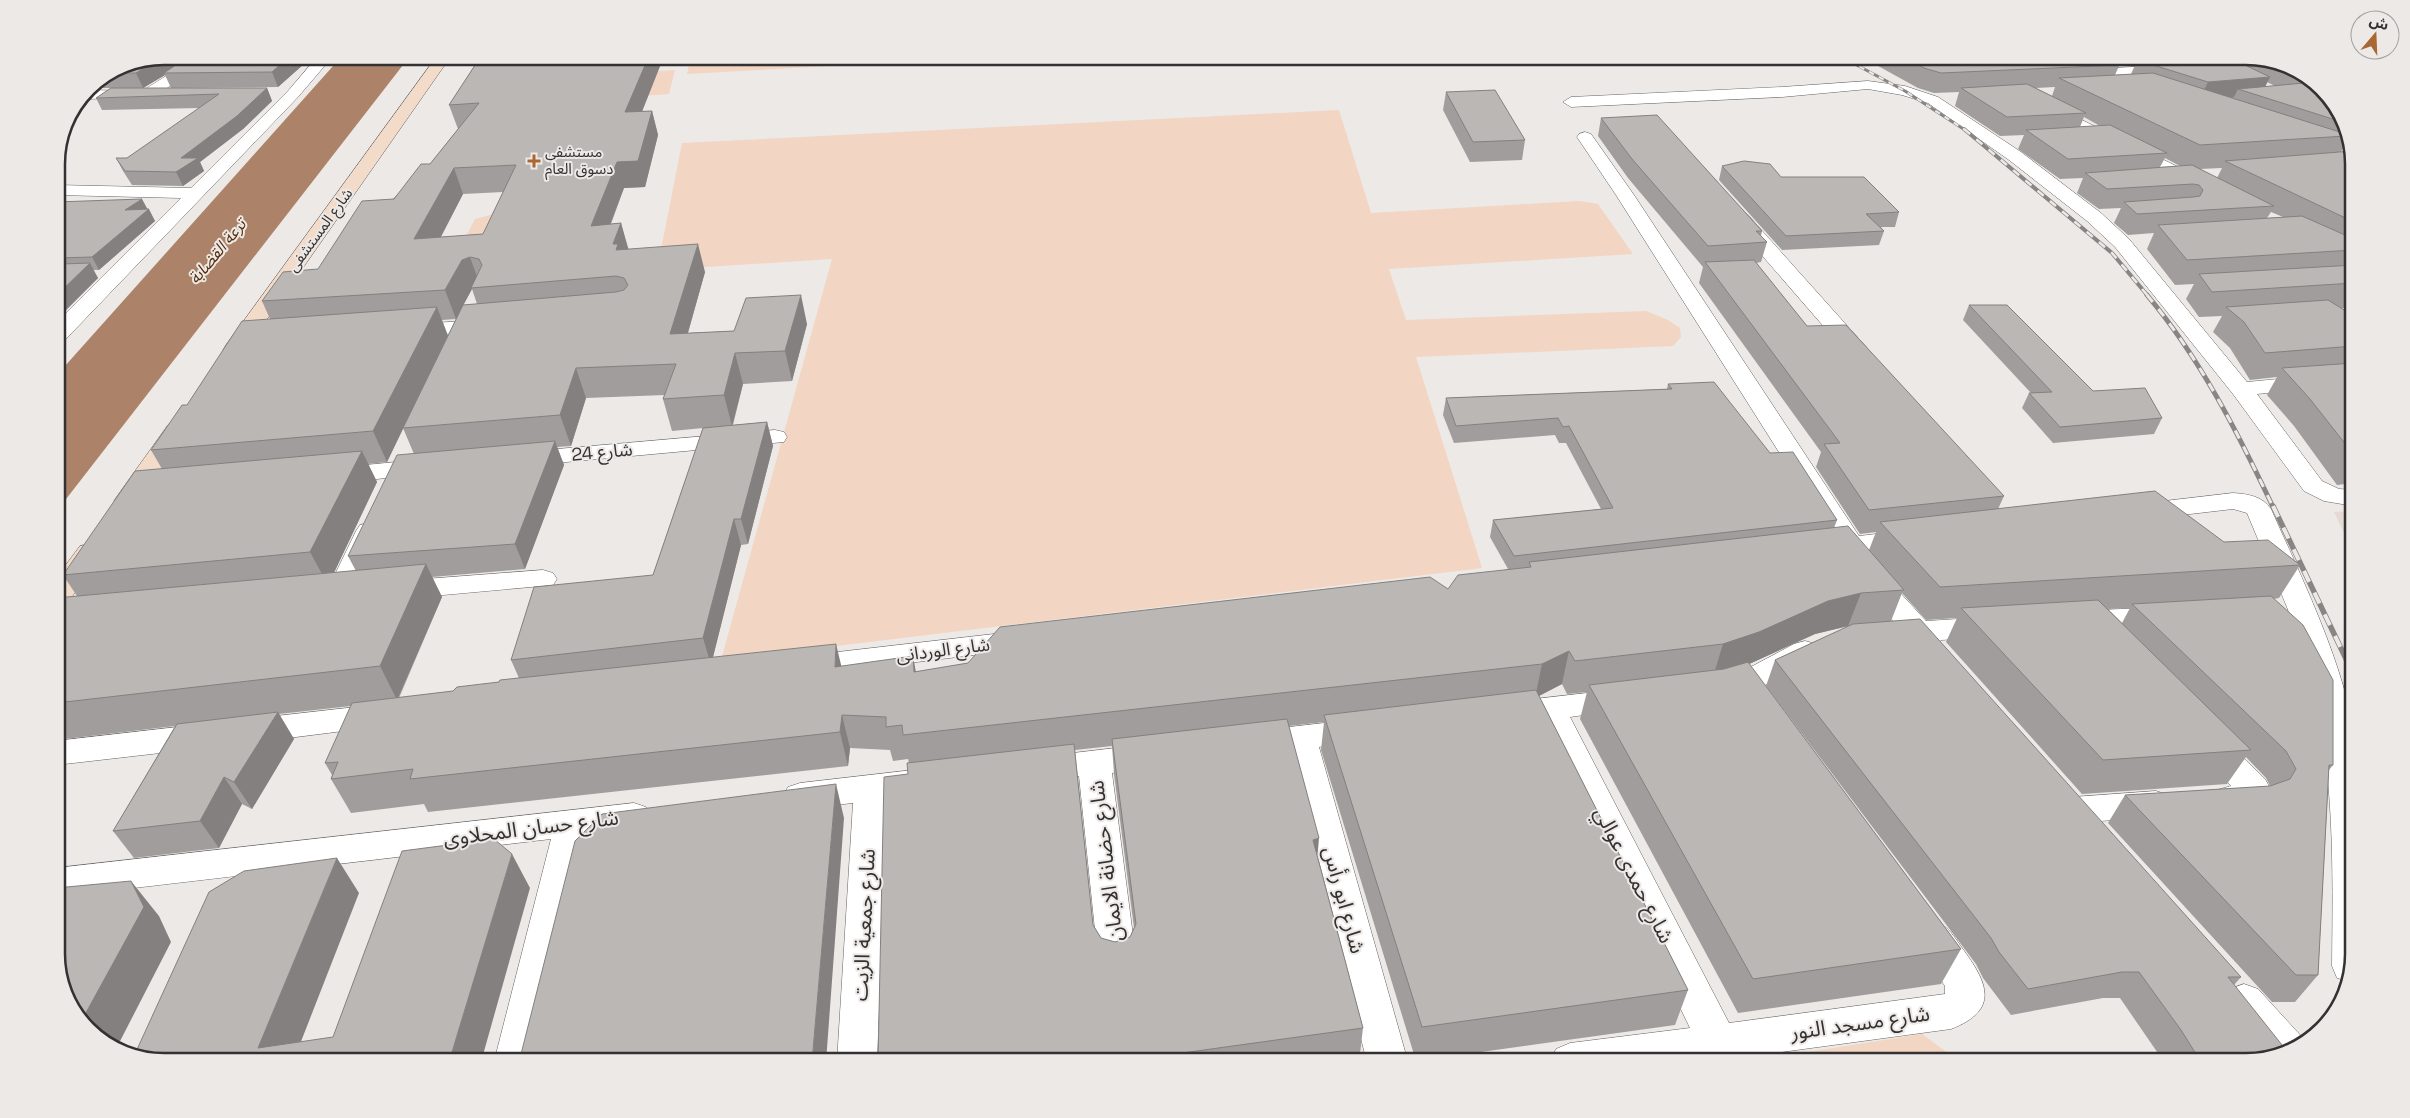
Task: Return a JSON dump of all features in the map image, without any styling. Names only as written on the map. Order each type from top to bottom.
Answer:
[{"type":"main road","name":"شارع المستشفى","points":[[223,366],[438,65]]},
{"type":"main road","points":[[65,606],[108,527],[188,414]]},
{"type":"street","points":[[146,95],[194,65]]},
{"type":"street","points":[[65,327],[293,94],[318,65]]},
{"type":"street","points":[[2184,65],[2190,68]]},
{"type":"street","points":[[2094,73],[2252,65]]},
{"type":"street","points":[[2218,67],[2252,82]]},
{"type":"street","points":[[1570,102],[1838,89],[1868,85],[1905,91],[1933,100],[1996,143],[2054,187],[2104,216],[2131,242],[2200,325],[2241,389],[2313,486],[2333,496],[2345,497]]},
{"type":"street","points":[[274,94],[293,94]]},
{"type":"street","points":[[94,95],[176,95]]},
{"type":"street","points":[[2042,97],[2105,137],[2186,178]]},
{"type":"street","points":[[1636,99],[1655,122]]},
{"type":"street","points":[[1933,100],[1960,99]]},
{"type":"street","points":[[2075,138],[2105,137]]},
{"type":"street","points":[[1585,138],[1625,195],[1847,546],[1944,662]]},
{"type":"street","points":[[1996,143],[2025,141]]},
{"type":"street","points":[[2158,180],[2186,178],[2213,183]]},
{"type":"street","points":[[2054,187],[2082,185]]},
{"type":"street","points":[[65,190],[195,193]]},
{"type":"street","points":[[1728,204],[1872,368]]},
{"type":"street","points":[[452,354],[477,302]]},
{"type":"street","points":[[387,332],[512,323]]},
{"type":"street","points":[[240,342],[269,340]]},
{"type":"street","points":[[2241,389],[2335,381]]},
{"type":"street","name":"شارع 24","points":[[496,461],[774,437]]},
{"type":"street","points":[[339,595],[411,443]]},
{"type":"street","points":[[309,478],[447,465]]},
{"type":"street","points":[[131,495],[160,492]]},
{"type":"street","points":[[2115,514],[2233,501],[2246,502],[2258,509],[2286,609],[2325,673],[2337,726],[2345,788]]},
{"type":"street","points":[[1803,550],[1938,535]]},
{"type":"street","points":[[310,598],[543,579]]},
{"type":"street","points":[[2051,623],[2185,615]]},
{"type":"street","points":[[2088,621],[2116,648]]},
{"type":"street","points":[[1864,634],[2013,626]]},
{"type":"street","name":"شارع الوردانى","points":[[778,669],[1044,638]]},
{"type":"street","points":[[1694,692],[1753,694],[1829,641]]},
{"type":"street","points":[[1482,716],[1655,696]]},
{"type":"street","name":"شارع حمدى عوالي","points":[[1550,708],[1718,1042]]},
{"type":"street","points":[[65,752],[412,712]]},
{"type":"street","points":[[2099,839],[2063,799],[2196,802],[2254,797],[2257,795],[2253,788],[2191,725]]},
{"type":"street","points":[[1221,747],[1386,728]]},
{"type":"street","name":"شارع ابو رأس","points":[[1300,738],[1386,1053]]},
{"type":"street","points":[[1007,772],[1182,752]]},
{"type":"street","name":"شارع حضانة الايمان","points":[[1094,762],[1117,959]]},
{"type":"street","points":[[775,800],[949,779]]},
{"type":"street","name":"شارع جمعية الزيت","points":[[857,1053],[871,788]]},
{"type":"street","name":"شارع حسان المحلاوى","points":[[65,882],[659,813]]},
{"type":"street","points":[[516,1053],[572,823]]},
{"type":"street","points":[[218,898],[234,862]]},
{"type":"street","name":"شارع مسجد النور","points":[[1637,1053],[1951,1011],[1960,1006],[1966,998],[1965,988],[1960,977],[1913,913]]},
{"type":"street","points":[[2222,977],[2284,1046]]},
{"type":"shaded area","points":[[689,65],[846,65],[687,74]]},
{"type":"shaded area","points":[[675,70],[669,94],[568,101],[578,77]]},
{"type":"shaded area","points":[[1339,110],[1371,213],[1579,201],[1598,204],[1633,254],[1389,269],[1406,320],[1646,311],[1668,320],[1680,328],[1681,337],[1673,346],[1416,357],[1482,568],[721,660],[832,259],[657,270],[682,143]]},
{"type":"shaded area","points":[[510,213],[458,252],[475,219],[494,214]]},
{"type":"shaded area","points":[[2345,511],[2345,535],[2334,512]]},
{"type":"shaded area","points":[[1922,1034],[1948,1053],[1801,1053]]},
{"type":"water","name":"ترعة القضابة","points":[[334,65],[403,65],[65,500],[65,366]]},
{"type":"building","points":[[176,65],[280,65],[272,72],[164,73]]},
{"type":"building","points":[[475,65],[645,65],[625,112],[652,111],[638,161],[617,162],[591,226],[621,223],[613,244],[618,244],[616,250],[698,244],[670,334],[734,331],[746,298],[801,295],[785,351],[735,353],[724,395],[663,399],[676,364],[576,368],[560,415],[403,428],[463,305],[616,292],[624,290],[628,285],[624,278],[616,276],[471,288],[482,265],[479,259],[470,257],[462,260],[445,290],[262,301],[283,272],[318,269],[362,201],[394,199],[421,164],[430,164],[479,103],[449,105]],"holes":[[[516,165],[483,234],[414,239],[454,168]]]},
{"type":"building","points":[[1918,65],[2120,65],[1941,73]]},
{"type":"building","points":[[2153,65],[2245,65],[2270,77],[2208,82]]},
{"type":"building","points":[[146,67],[136,73],[126,73]]},
{"type":"building","points":[[2153,73],[2339,132],[2341,136],[2200,145],[2059,78]]},
{"type":"building","points":[[2303,83],[2325,104],[2334,120],[2238,89]]},
{"type":"building","points":[[2027,84],[2086,113],[2007,117],[1961,88]]},
{"type":"building","points":[[111,88],[267,88],[237,116],[181,158],[198,158],[176,172],[125,171],[116,158],[127,158],[219,94],[96,98]]},
{"type":"building","points":[[1495,90],[1525,140],[1473,142],[1446,92]]},
{"type":"building","points":[[1657,115],[1762,231],[1756,231],[1767,242],[1708,246],[1632,159],[1601,118]]},
{"type":"building","points":[[2110,125],[2167,153],[2068,159],[2026,130]]},
{"type":"building","points":[[2344,152],[2345,218],[2225,161]]},
{"type":"building","points":[[1744,161],[1770,164],[1781,177],[1864,177],[1899,212],[1866,214],[1884,231],[1786,236],[1722,166]]},
{"type":"building","points":[[2192,165],[2274,206],[2137,214],[2124,202],[2200,196],[2203,190],[2199,185],[2193,184],[2107,189],[2085,173]]},
{"type":"building","points":[[142,199],[125,210],[149,209],[92,257],[65,258],[65,202]]},
{"type":"building","points":[[2302,216],[2345,235],[2345,251],[2187,260],[2158,225]]},
{"type":"building","points":[[1754,260],[1807,326],[1846,325],[2004,496],[1869,510],[1824,444],[1840,443],[1705,262]]},
{"type":"building","points":[[90,263],[65,287],[65,264]]},
{"type":"building","points":[[2345,266],[2345,284],[2212,292],[2199,274]]},
{"type":"building","points":[[2328,300],[2345,310],[2345,347],[2265,353],[2244,322],[2226,307]]},
{"type":"building","points":[[1969,305],[2007,305],[2093,391],[2145,388],[2162,418],[2060,427],[2029,393],[2052,392]]},
{"type":"building","points":[[437,307],[373,431],[151,450],[182,405],[187,405],[242,321]]},
{"type":"building","points":[[2345,364],[2345,444],[2310,399],[2282,368]]},
{"type":"building","points":[[1714,382],[1770,453],[1793,452],[1837,520],[1514,556],[1493,520],[1613,508],[1569,426],[1563,427],[1558,418],[1456,426],[1446,398],[1672,389],[1668,384]]},
{"type":"building","points":[[767,422],[741,519],[734,519],[703,638],[511,660],[534,587],[653,575],[703,428]]},
{"type":"building","points":[[555,441],[515,544],[348,556],[397,455]]},
{"type":"building","points":[[362,451],[310,552],[65,575],[65,572],[135,471]]},
{"type":"building","points":[[2155,491],[2224,542],[2268,540],[2300,565],[1940,587],[1880,522]]},
{"type":"building","points":[[1848,526],[1904,590],[1861,593],[1828,601],[1759,632],[1723,644],[1575,661],[1569,651],[1542,664],[903,735],[902,725],[886,727],[886,717],[842,715],[840,732],[410,779],[413,769],[331,779],[338,762],[325,763],[352,703],[453,691],[457,687],[499,682],[500,680],[836,644],[835,667],[913,656],[914,672],[968,663],[1000,627],[1430,577],[1448,589],[1458,575],[1531,567],[1529,562]]},
{"type":"building","points":[[426,564],[380,666],[65,702],[65,597]]},
{"type":"building","points":[[2271,596],[2303,625],[2333,680],[2333,765],[2329,765],[2318,975],[2296,975],[2125,795],[2270,786],[2290,779],[2296,769],[2286,751],[2132,604]]},
{"type":"building","points":[[2098,600],[2251,750],[2103,760],[1961,608]]},
{"type":"building","points":[[1920,619],[2241,977],[2228,977],[2283,1046],[2259,1052],[2195,1053],[2139,972],[2122,972],[2028,989],[1999,952],[1991,938],[1775,660],[1853,624]]},
{"type":"building","points":[[1748,662],[1961,949],[1753,979],[1589,685],[1724,669]]},
{"type":"building","points":[[1536,690],[1688,990],[1422,1027],[1324,715]]},
{"type":"building","points":[[278,712],[234,782],[224,777],[200,821],[113,831],[177,724]]},
{"type":"building","points":[[1287,719],[1319,838],[1313,840],[1363,1028],[1182,1053],[878,1053],[884,777],[908,774],[907,763],[1074,744],[1093,925],[1101,938],[1115,942],[1130,937],[1136,924],[1112,739]]},
{"type":"building","points":[[836,784],[813,1053],[521,1053],[575,841],[602,814]]},
{"type":"building","points":[[494,839],[512,854],[452,1053],[164,1053],[137,1050],[209,892],[244,871],[337,858],[258,1048],[333,1037],[402,851]]},
{"type":"building","points":[[131,881],[144,907],[86,1013],[75,998],[70,986],[65,961],[65,887]]},
{"type":"railway","points":[[1857,65],[1905,91],[1965,130]]},
{"type":"railway","points":[[1964,129],[2112,253],[2148,296]]},
{"type":"railway","points":[[2147,295],[2201,370],[2232,424],[2273,507]]},
{"type":"railway","points":[[2273,506],[2345,657]]},
{"type":"place","name":"مستشفى دسوق العام","points":[[534,161]]}]
